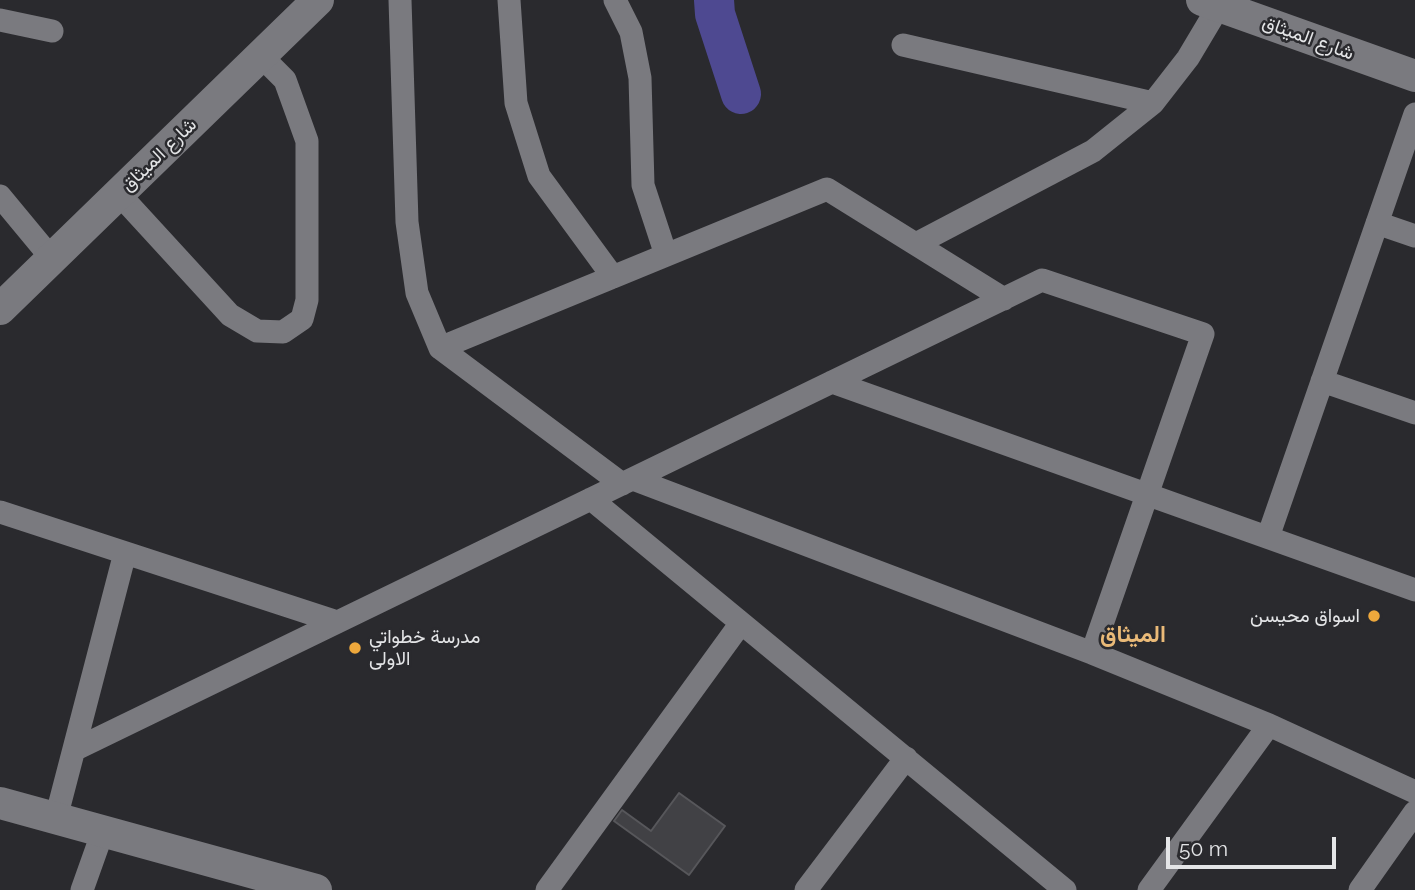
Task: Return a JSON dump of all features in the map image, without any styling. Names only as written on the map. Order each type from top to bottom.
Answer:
[{"type":"street","name":"شارع الميثاق","points":[[0,309],[318,0]]},
{"type":"street","points":[[400,0],[407,222],[417,293],[440,348],[627,482],[1092,653],[1269,725],[1415,792]]},
{"type":"street","points":[[509,0],[516,103],[539,176],[613,277]]},
{"type":"street","points":[[615,0],[631,32],[640,78],[643,185],[666,255]]},
{"type":"street","name":"شارع الميثاق","points":[[1211,3],[1415,76]]},
{"type":"street","points":[[916,244],[1093,151],[1153,103],[1188,58],[1211,3]]},
{"type":"street","points":[[0,20],[52,31]]},
{"type":"street","points":[[903,44],[1153,103]]},
{"type":"street","points":[[119,194],[230,315],[257,331],[270,332],[283,332],[302,319],[307,300],[307,141],[285,80],[261,56]]},
{"type":"street","points":[[1268,537],[1415,114]]},
{"type":"street","points":[[440,348],[827,189],[1004,299]]},
{"type":"street","points":[[0,196],[53,260]]},
{"type":"street","points":[[1377,223],[1415,236]]},
{"type":"street","points":[[74,750],[1042,280],[1203,334],[1092,653]]},
{"type":"street","points":[[1322,381],[1415,413]]},
{"type":"street","points":[[832,382],[1415,590]]},
{"type":"street","points":[[591,499],[1065,890]]},
{"type":"street","points":[[0,512],[337,622]]},
{"type":"street","points":[[56,818],[125,553]]},
{"type":"street","points":[[547,890],[741,623]]},
{"type":"street","points":[[1149,890],[1269,725]]},
{"type":"street","points":[[806,890],[906,758]]},
{"type":"street","points":[[0,803],[316,890]]},
{"type":"street","points":[[1360,890],[1415,813]]},
{"type":"street","points":[[82,890],[103,831]]},
{"type":"building","points":[[679,793],[725,826],[689,875],[614,821],[622,810],[651,831]]},
{"type":"waterway","points":[[714,0],[715,14],[741,94]]},
{"type":"place","name":"اسواق محيسن","points":[[1374,616]]},
{"type":"place","name":"مدرسة خطواتي الاولى","points":[[355,648]]},
{"type":"district","name":"الميثاق","points":[[1133,635]]}]
